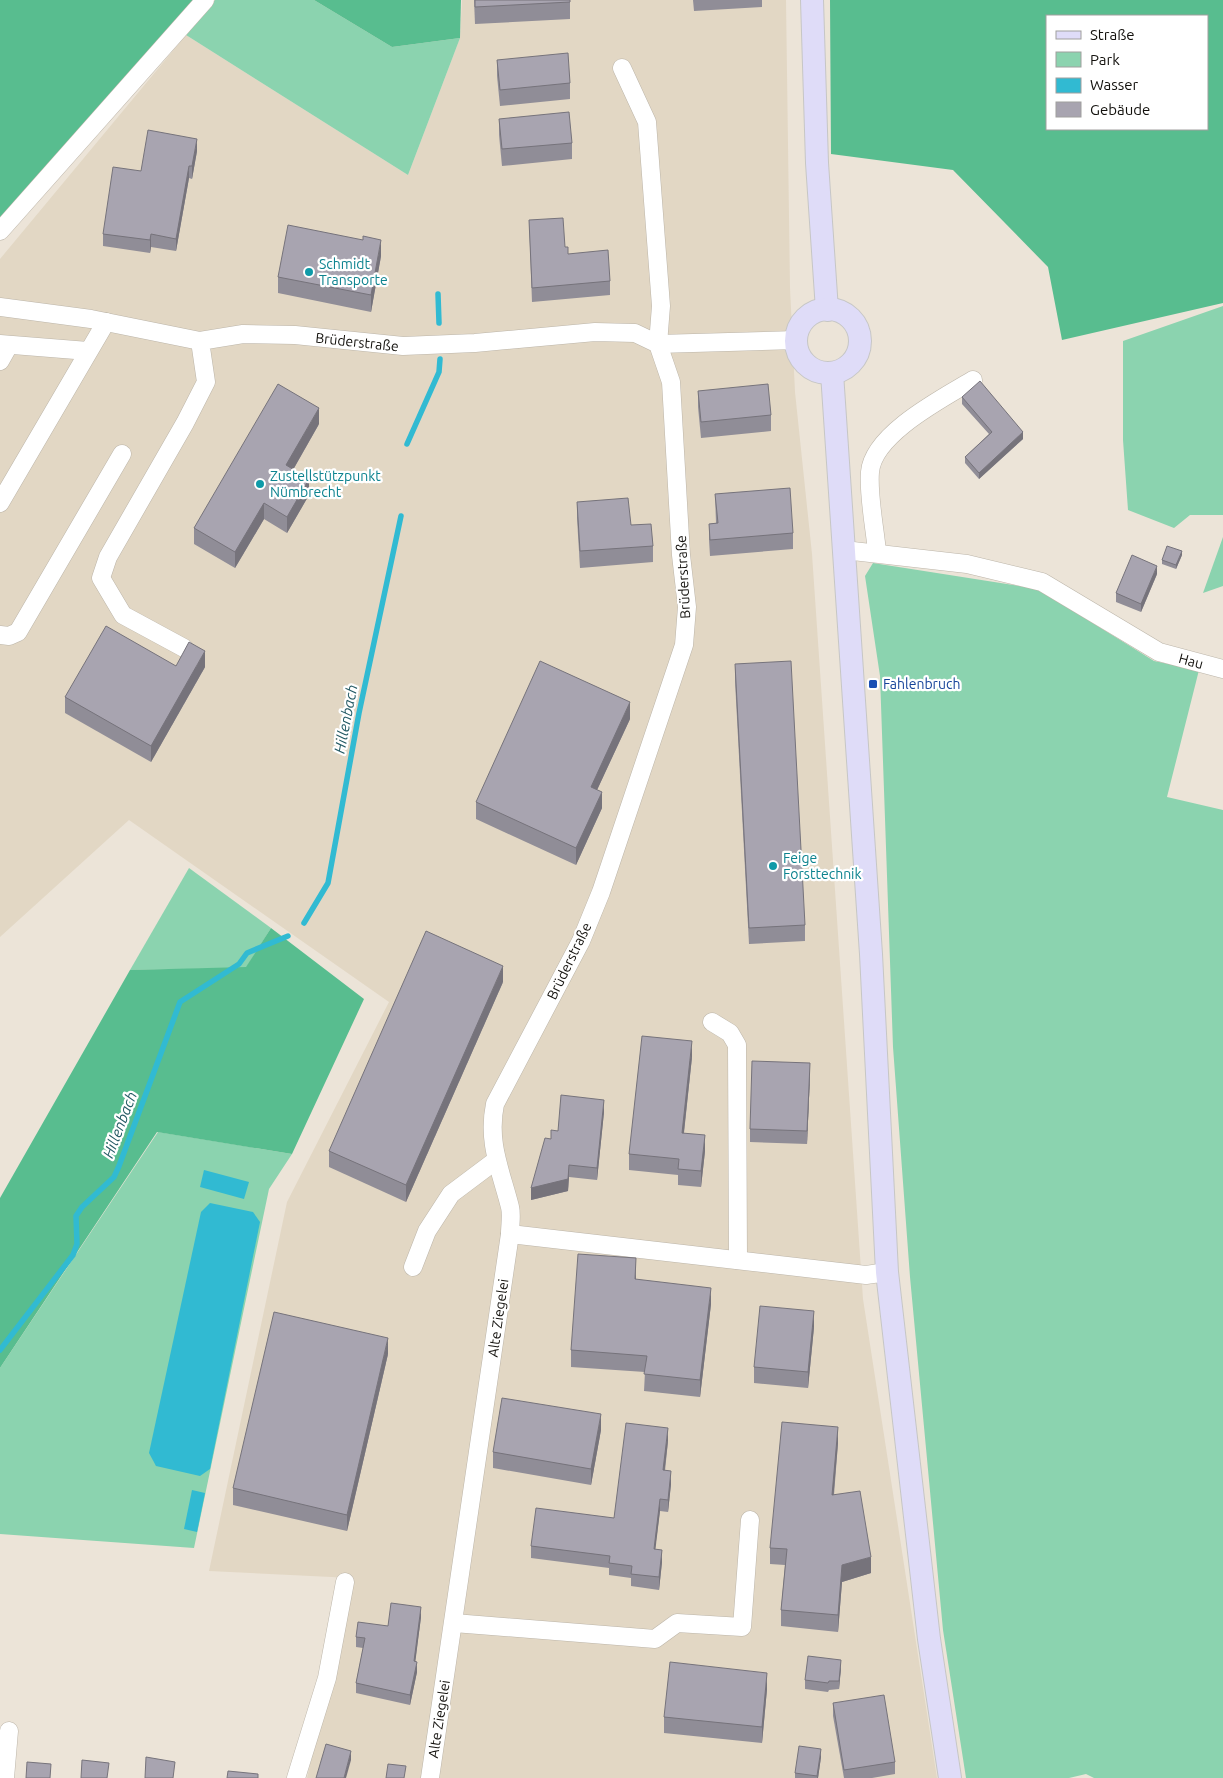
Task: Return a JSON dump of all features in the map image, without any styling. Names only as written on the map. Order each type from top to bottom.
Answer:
[{"type":"main road","points":[[812,0],[817,153],[827,310]]},
{"type":"main road","points":[[827,310],[842,312],[850,318],[857,327],[860,338],[859,349],[855,359],[847,367],[832,373],[818,371],[809,366],[802,359],[797,340],[803,322],[811,315],[827,310]]},
{"type":"main road","points":[[832,373],[871,954],[887,1272],[929,1639],[950,1778]]},
{"type":"street","points":[[0,231],[205,0]]},
{"type":"street","points":[[622,68],[647,122],[661,306],[658,344],[797,340]]},
{"type":"street","name":"Brüderstraße","points":[[0,307],[106,322],[200,341],[243,334],[295,335],[402,346],[475,343],[595,332],[635,333],[658,344],[671,382],[681,555],[687,607],[684,645],[601,892],[588,925],[495,1104],[493,1115],[495,1161],[510,1209],[510,1234]]},
{"type":"street","points":[[0,504],[106,322]]},
{"type":"street","points":[[184,648],[123,614],[101,578],[108,556],[185,423],[206,382],[200,341]]},
{"type":"street","points":[[0,361],[4,345],[88,351]]},
{"type":"street","points":[[844,550],[878,552],[870,471],[882,443],[907,422],[973,380]]},
{"type":"street","points":[[0,636],[9,636],[18,632],[122,454]]},
{"type":"street","name":"Hau","points":[[878,552],[967,564],[1042,582],[1159,652],[1223,670]]},
{"type":"street","points":[[712,1022],[730,1033],[737,1045],[738,1260]]},
{"type":"street","points":[[413,1267],[428,1230],[451,1194],[495,1161]]},
{"type":"street","points":[[510,1234],[866,1275],[887,1272]]},
{"type":"street","name":"Alte Ziegelei","points":[[430,1778],[510,1234]]},
{"type":"street","points":[[454,1623],[655,1639],[677,1623],[742,1627],[750,1520]]},
{"type":"street","points":[[296,1778],[327,1678],[345,1582]]},
{"type":"street","points":[[5,1778],[9,1731]]},
{"type":"shaded area","points":[[462,0],[786,0],[790,288],[795,392],[812,554],[863,1299],[937,1778],[307,1778],[352,1578],[209,1571],[287,1202],[389,1002],[129,820],[0,937],[0,259],[186,35],[408,175],[460,38]]},
{"type":"green space","points":[[0,0],[205,0],[0,227]]},
{"type":"green space","points":[[215,0],[314,0],[392,47],[460,38],[408,175],[186,35]]},
{"type":"green space","points":[[314,0],[461,0],[460,38],[392,47]]},
{"type":"green space","points":[[830,0],[1223,0],[1223,303],[1062,340],[1048,267],[953,170],[831,154]]},
{"type":"green space","points":[[1223,306],[1223,515],[1190,515],[1174,528],[1128,510],[1123,440],[1123,341]]},
{"type":"green space","points":[[1223,537],[1223,586],[1203,593]]},
{"type":"green space","points":[[873,563],[1038,589],[1154,661],[1199,670],[1167,797],[1223,810],[1223,1778],[1094,1778],[1086,1774],[1069,1778],[966,1778],[943,1630],[910,1277],[893,1047],[880,676],[865,576]]},
{"type":"green space","points":[[189,868],[271,928],[246,968],[130,970]]},
{"type":"green space","points":[[271,928],[364,999],[292,1154],[157,1132],[0,1368],[0,1198],[130,970],[246,967]]},
{"type":"green space","points":[[158,1132],[292,1154],[269,1189],[194,1548],[0,1534],[0,1368]]},
{"type":"water","points":[[204,1170],[249,1182],[244,1199],[200,1187]]},
{"type":"water","points":[[210,1203],[253,1212],[260,1222],[210,1469],[200,1476],[156,1466],[149,1453],[201,1212]]},
{"type":"water","points":[[192,1490],[205,1493],[197,1532],[184,1529]]},
{"type":"building","points":[[475,0],[570,0],[570,2],[475,7]]},
{"type":"building","points":[[568,53],[570,83],[500,90],[497,60]]},
{"type":"building","points":[[569,112],[572,143],[502,149],[499,119]]},
{"type":"building","points":[[148,130],[197,139],[192,166],[189,166],[176,239],[151,234],[150,240],[103,234],[113,167],[141,171]]},
{"type":"building","points":[[563,218],[565,247],[568,247],[568,254],[608,250],[610,281],[532,288],[529,220]]},
{"type":"building","points":[[288,225],[363,240],[363,236],[381,240],[371,295],[278,277]]},
{"type":"building","points":[[980,381],[1023,432],[979,473],[965,457],[992,432],[962,397]]},
{"type":"building","name":"Zustellstützpunkt Nümbrecht","points":[[278,384],[319,408],[286,465],[309,479],[287,517],[264,503],[235,552],[194,528]]},
{"type":"building","points":[[768,384],[771,415],[701,422],[698,391]]},
{"type":"building","points":[[790,488],[793,533],[710,540],[709,524],[718,523],[715,494]]},
{"type":"building","points":[[628,498],[631,525],[651,524],[653,546],[580,551],[577,502]]},
{"type":"building","points":[[1167,546],[1182,551],[1176,565],[1162,560]]},
{"type":"building","points":[[1132,555],[1157,566],[1141,604],[1116,593]]},
{"type":"building","points":[[106,626],[176,666],[189,642],[205,651],[151,746],[65,697]]},
{"type":"building","points":[[540,661],[630,702],[591,787],[602,792],[576,848],[476,802]]},
{"type":"building","name":"Feige Forsttechnik","points":[[791,661],[805,925],[749,928],[735,664]]},
{"type":"building","points":[[426,931],[503,966],[406,1185],[329,1151]]},
{"type":"building","points":[[642,1036],[692,1041],[682,1133],[705,1135],[701,1171],[678,1169],[679,1159],[629,1154]]},
{"type":"building","points":[[752,1061],[810,1063],[807,1131],[750,1129]]},
{"type":"building","points":[[561,1095],[604,1100],[597,1168],[569,1165],[568,1179],[531,1188],[545,1138],[551,1139],[551,1130],[558,1131]]},
{"type":"building","points":[[578,1254],[636,1258],[635,1279],[711,1288],[700,1380],[644,1374],[647,1356],[571,1350]]},
{"type":"building","points":[[760,1306],[814,1311],[808,1372],[754,1367]]},
{"type":"building","points":[[274,1312],[388,1338],[347,1515],[233,1488]]},
{"type":"building","points":[[502,1398],[601,1414],[591,1469],[493,1452]]},
{"type":"building","points":[[782,1422],[838,1427],[832,1495],[860,1491],[871,1557],[842,1565],[838,1615],[781,1610],[787,1549],[770,1548]]},
{"type":"building","points":[[626,1423],[668,1428],[663,1470],[671,1471],[668,1500],[660,1499],[654,1549],[662,1550],[659,1577],[631,1574],[632,1566],[609,1563],[610,1556],[531,1546],[536,1508],[614,1518]]},
{"type":"building","points":[[391,1603],[421,1607],[414,1661],[417,1662],[410,1695],[356,1683],[365,1638],[356,1637],[358,1622],[388,1626]]},
{"type":"building","points":[[808,1656],[841,1660],[839,1681],[829,1681],[828,1683],[805,1680]]},
{"type":"building","points":[[670,1662],[767,1673],[762,1727],[664,1717]]},
{"type":"building","points":[[884,1695],[895,1762],[844,1770],[833,1703]]},
{"type":"building","points":[[326,1744],[351,1751],[344,1778],[316,1778]]},
{"type":"building","points":[[799,1746],[821,1749],[817,1776],[795,1773]]},
{"type":"building","points":[[146,1757],[175,1762],[173,1778],[145,1778]]},
{"type":"building","points":[[82,1760],[109,1763],[107,1778],[81,1778]]},
{"type":"building","points":[[27,1762],[51,1764],[50,1778],[26,1778]]},
{"type":"building","points":[[388,1764],[406,1766],[404,1778],[386,1778]]},
{"type":"building","points":[[228,1771],[258,1774],[258,1778],[227,1778]]},
{"type":"waterway","name":"Hillenbach","points":[[438,294],[439,323]]},
{"type":"waterway","name":"Hillenbach","points":[[407,444],[439,372],[440,359]]},
{"type":"waterway","name":"Hillenbach","points":[[304,923],[328,883],[359,713],[401,516]]},
{"type":"waterway","name":"Hillenbach","points":[[0,1350],[73,1255],[77,1244],[76,1216],[82,1207],[114,1177],[180,1002],[239,964],[247,953],[288,936]]},
{"type":"place","name":"Schmidt Transporte","points":[[309,272]]},
{"type":"place","name":"Zustellstützpunkt Nümbrecht","points":[[260,484]]},
{"type":"place","name":"Fahlenbruch","points":[[873,684]]},
{"type":"place","name":"Feige Forsttechnik","points":[[773,866]]}]
